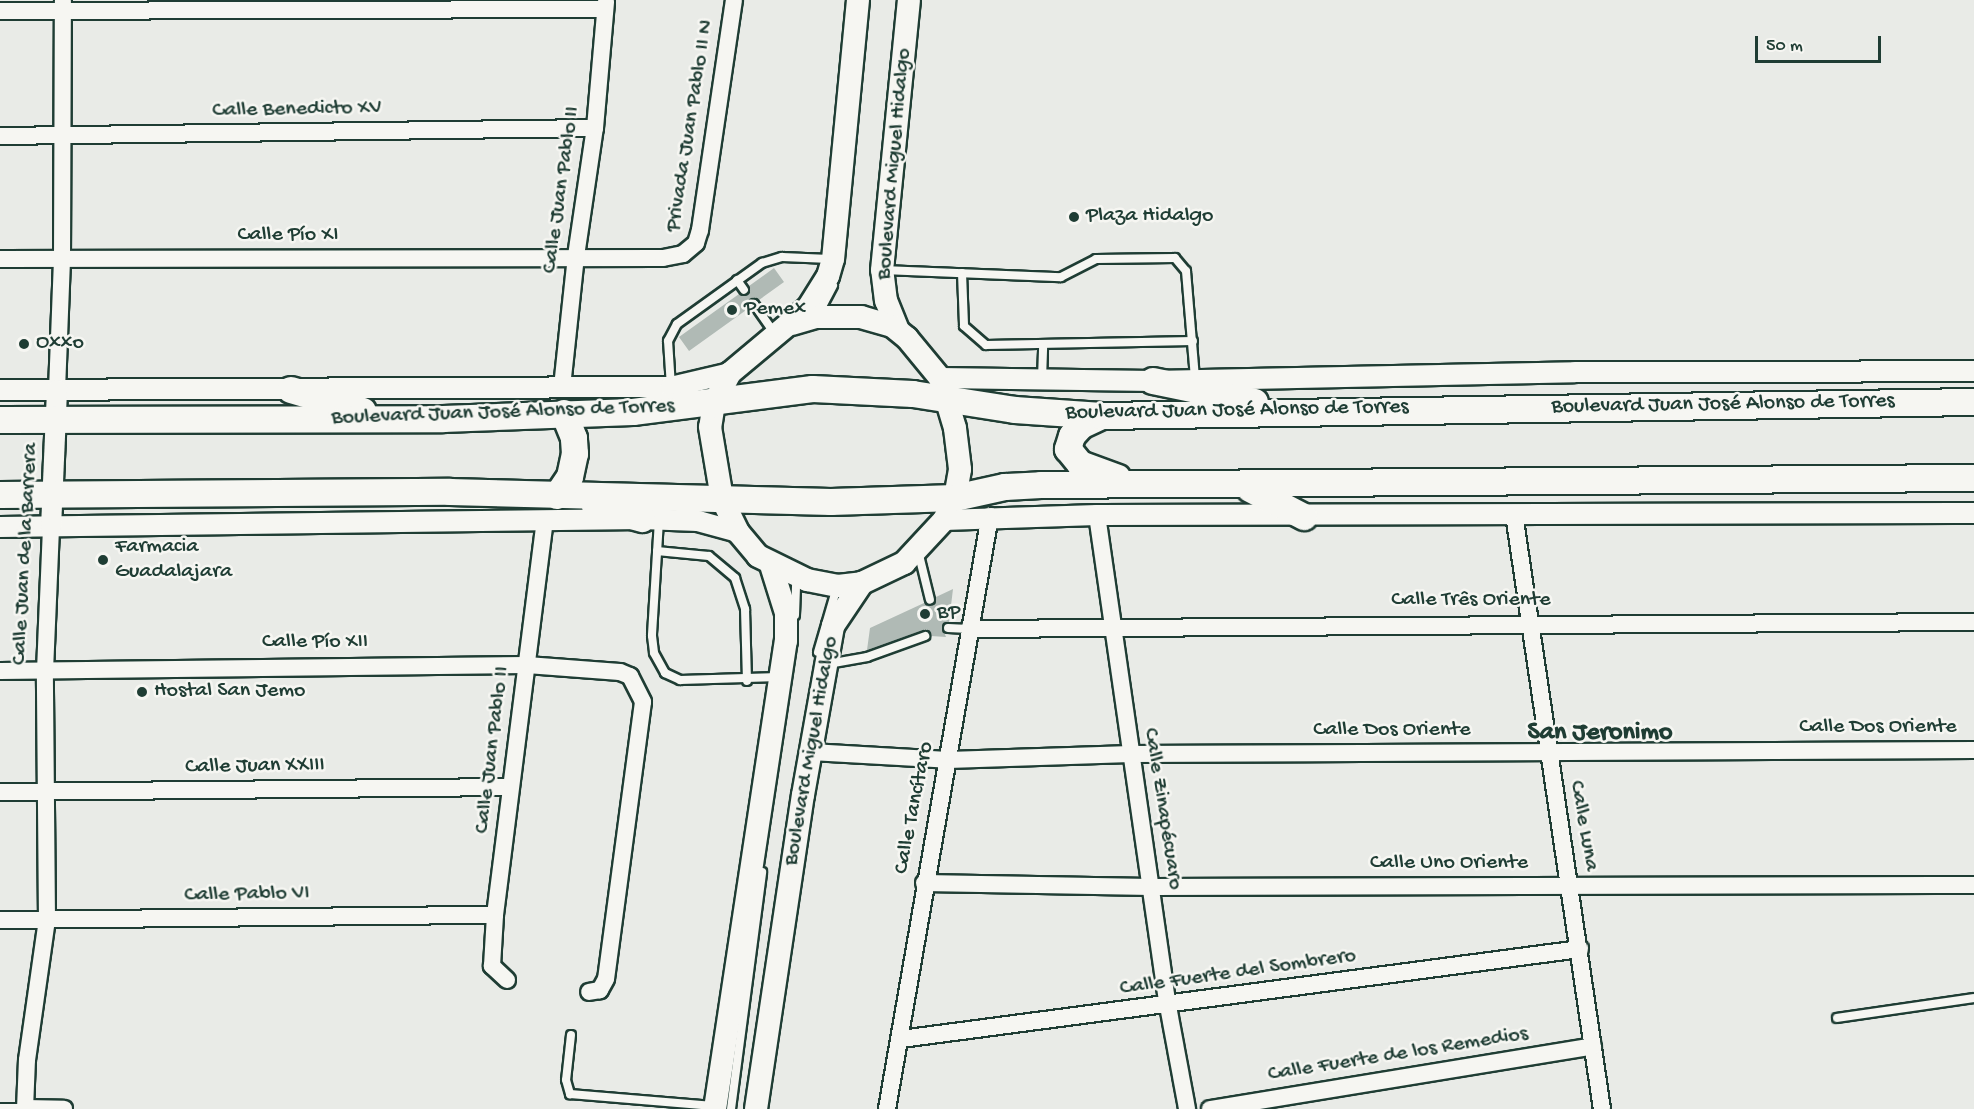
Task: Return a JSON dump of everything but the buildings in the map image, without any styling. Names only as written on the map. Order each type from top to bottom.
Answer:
[{"type":"main road","points":[[858,0],[833,259],[822,289],[783,329],[730,373],[714,403],[710,427],[722,499],[738,532],[758,556],[771,565],[796,576],[838,586],[862,583],[890,572],[918,550],[950,509]]},
{"type":"main road","name":"Boulevard Miguel Hidalgo","points":[[909,0],[882,270],[890,326],[916,346],[943,390],[959,450],[950,509]]},
{"type":"main road","points":[[783,329],[816,317],[850,316],[890,326]]},
{"type":"main road","points":[[1153,381],[1305,411]]},
{"type":"main road","name":"Boulevard Juan José Alonso de Torres","points":[[0,420],[393,419],[633,412],[813,389],[943,390],[1102,416],[1974,402]]},
{"type":"main road","points":[[291,390],[393,419]]},
{"type":"main road","points":[[557,496],[570,477],[574,454],[574,438],[564,413]]},
{"type":"main road","points":[[1102,416],[1081,426],[1072,436],[1070,454],[1080,464],[1138,483]]},
{"type":"main road","points":[[0,495],[450,492],[831,502],[950,509],[1021,486],[1138,483],[1974,478]]},
{"type":"main road","points":[[1236,484],[1274,498],[1304,517]]},
{"type":"main road","points":[[557,496],[650,519]]},
{"type":"main road","name":"Boulevard Miguel Hidalgo","points":[[721,1108],[788,626],[771,565]]},
{"type":"main road","name":"Boulevard Miguel Hidalgo","points":[[756,1109],[825,665],[839,612],[862,583]]},
{"type":"street","name":"Privada Juan Pablo II N","points":[[576,256],[663,258],[683,254],[696,243],[734,0]]},
{"type":"street","points":[[0,11],[63,5],[606,5]]},
{"type":"street","name":"Calle Juan de la Barrera","points":[[25,1108],[27,1060],[47,920],[44,792],[45,671],[62,259],[60,136],[63,5]]},
{"type":"street","name":"Calle Juan Pablo II","points":[[562,387],[576,256],[595,128],[606,5]]},
{"type":"street","name":"Calle Benedicto XV","points":[[0,136],[595,128]]},
{"type":"street","name":"Calle Pío XI","points":[[0,259],[576,256]]},
{"type":"street","points":[[943,390],[1042,380],[1153,381],[1974,371]]},
{"type":"street","name":"Boulevard Juan José Alonso de Torres","points":[[0,390],[671,387],[730,373]]},
{"type":"street","points":[[950,509],[990,516],[1304,517],[1974,513]]},
{"type":"street","name":"Calle Luna","points":[[1514,514],[1528,623],[1580,949],[1602,1109]]},
{"type":"street","name":"Calle Zinapécuaro","points":[[1097,515],[1111,626],[1168,1006],[1187,1109]]},
{"type":"street","name":"Calle Tancítaro","points":[[887,1109],[901,1039],[924,883],[948,760],[990,516]]},
{"type":"street","name":"Calle Juan Pablo II","points":[[507,980],[492,966],[495,915],[545,519]]},
{"type":"street","points":[[0,527],[650,519],[705,522],[738,532]]},
{"type":"street","name":"Calle Três Oriente","points":[[969,629],[1528,623],[1974,622]]},
{"type":"street","name":"Calle Pío XII","points":[[0,671],[526,665],[620,672],[630,676],[643,702],[606,979],[600,990],[589,992]]},
{"type":"street","name":"Calle Dos Oriente","points":[[811,752],[948,760],[1131,754],[1974,750]]},
{"type":"street","name":"Calle Juan XXIII","points":[[0,792],[510,787]]},
{"type":"street","name":"Calle Uno Oriente","points":[[924,883],[1151,887],[1974,885]]},
{"type":"street","name":"Calle Pablo VI","points":[[0,920],[495,915]]},
{"type":"street","name":"Calle Fuerte del Sombrero","points":[[901,1039],[1168,1006],[1580,949]]},
{"type":"street","name":"Calle Fuerte de los Remedios","points":[[1210,1109],[1593,1046]]},
{"type":"street","points":[[25,1108],[64,1109]]},
{"type":"lane","points":[[816,317],[839,269],[865,0]]},
{"type":"lane","points":[[890,326],[876,300],[875,246],[900,0]]},
{"type":"lane","points":[[882,270],[1061,277],[1096,259],[1175,258],[1186,271],[1195,379]]},
{"type":"lane","points":[[671,387],[668,340],[677,324],[736,280],[774,259],[833,259]]},
{"type":"lane","points":[[962,273],[966,332],[986,345],[1193,341]]},
{"type":"lane","points":[[736,280],[744,290]]},
{"type":"lane","points":[[754,304],[783,329]]},
{"type":"lane","points":[[1042,380],[1043,345]]},
{"type":"lane","points":[[650,519],[657,551],[652,636],[654,653],[664,673],[680,680],[747,681],[781,676]]},
{"type":"lane","points":[[918,550],[930,600]]},
{"type":"lane","points":[[657,551],[709,556],[735,578],[745,609],[747,681]]},
{"type":"lane","points":[[571,1035],[566,1080],[570,1094],[721,1108],[794,634],[796,576]]},
{"type":"lane","points":[[749,1109],[820,635],[838,586]]},
{"type":"lane","points":[[948,628],[969,629]]},
{"type":"lane","points":[[825,665],[867,657],[925,636]]},
{"type":"lane","points":[[1837,1018],[1974,998]]},
{"type":"lane","points":[[0,1108],[25,1108]]},
{"type":"place","name":"Plaza Hidalgo","points":[[1074,217]]},
{"type":"place","name":"Pemex","points":[[732,310]]},
{"type":"place","name":"Oxxo","points":[[24,344]]},
{"type":"place","name":"Farmacia Guadalajara","points":[[103,560]]},
{"type":"place","name":"BP","points":[[925,614]]},
{"type":"place","name":"Hostal San Jemo","points":[[142,692]]},
{"type":"district","name":"San Jeronimo","points":[[1600,734]]}]
